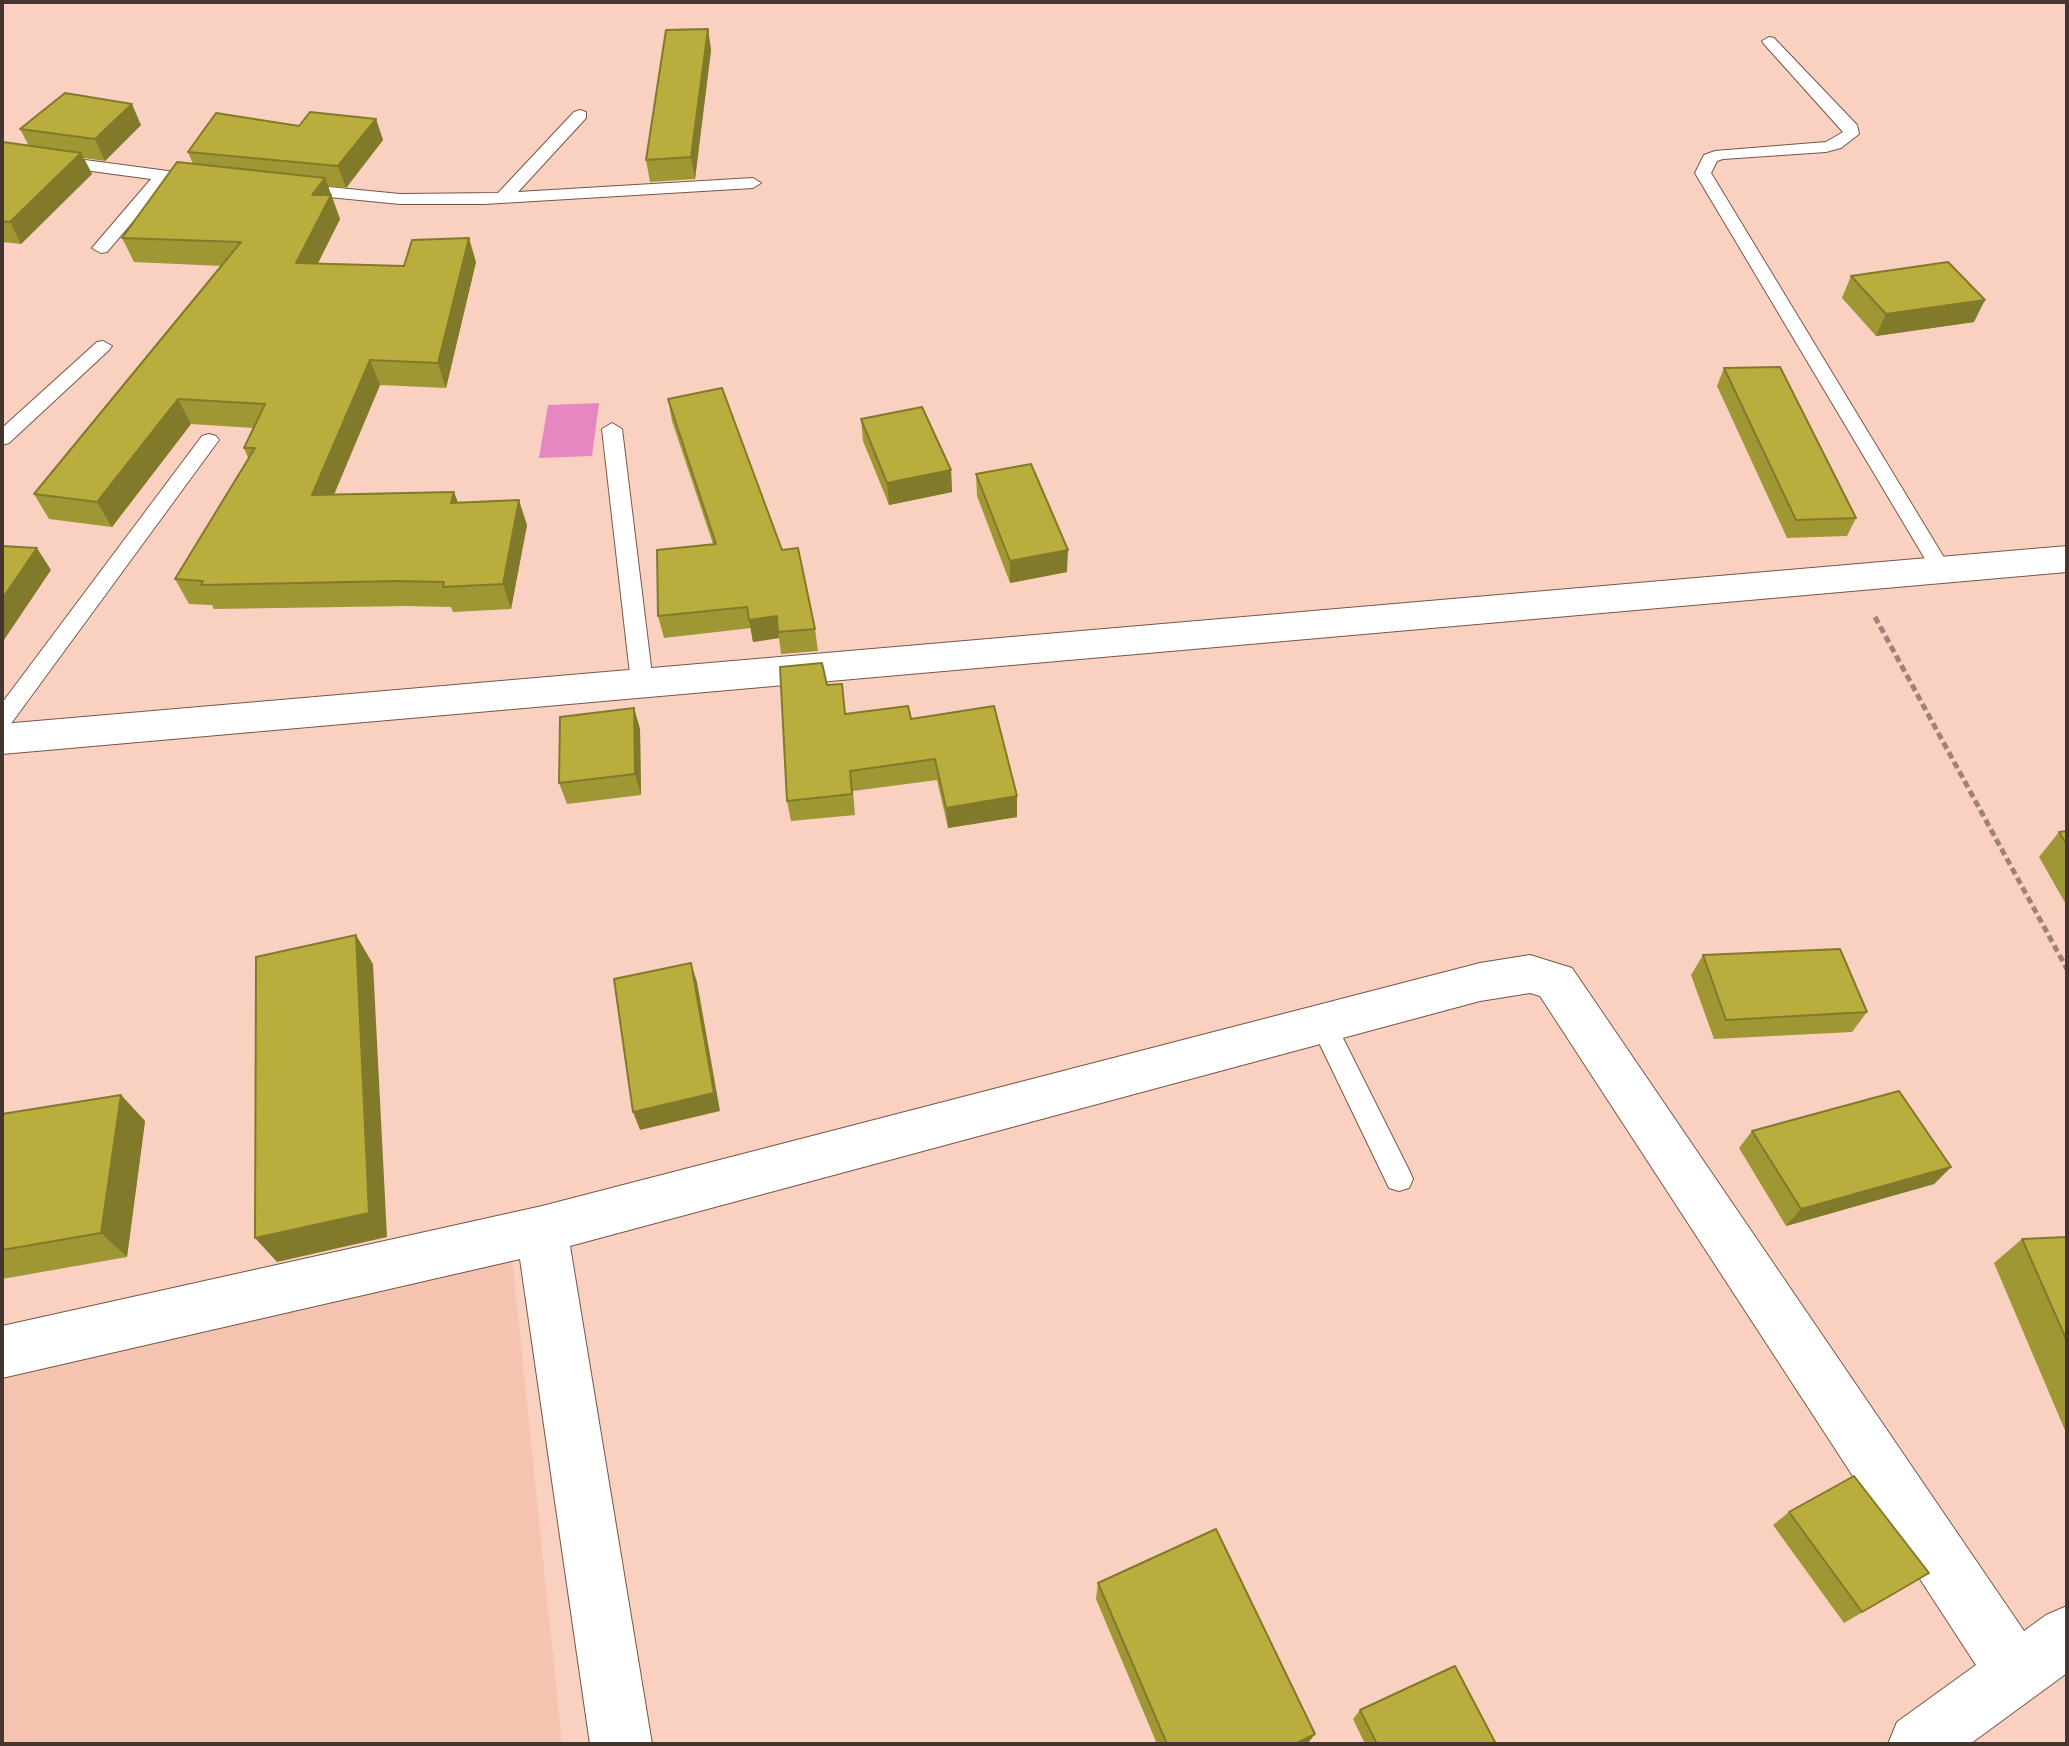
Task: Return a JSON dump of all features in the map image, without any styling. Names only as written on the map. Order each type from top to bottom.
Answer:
[{"type":"street","points":[[2,739],[2067,559]]},
{"type":"street","points":[[2,1352],[542,1230],[1480,982],[1530,974],[1556,982],[2016,1672]]},
{"type":"street","points":[[542,1230],[621,1744]]},
{"type":"street","points":[[1919,1744],[2067,1636]]},
{"type":"lane","points":[[1769,41],[1851,128],[1851,134],[1844,141],[1826,147],[1721,154],[1710,158],[1703,173],[1941,569]]},
{"type":"lane","points":[[503,198],[580,115]]},
{"type":"lane","points":[[2,154],[212,181]]},
{"type":"lane","points":[[101,248],[162,176]]},
{"type":"lane","points":[[275,187],[400,199],[503,198],[753,183]]},
{"type":"lane","points":[[2,439],[103,346]]},
{"type":"lane","points":[[612,429],[642,683]]},
{"type":"lane","points":[[2,719],[209,440]]},
{"type":"lane","points":[[1323,1024],[1399,1179]]},
{"type":"path","points":[[1854,578],[2067,969]]},
{"type":"shaded area","points":[[599,403],[592,456],[539,458],[548,405]]},
{"type":"shaded area","points":[[511,1247],[562,1744],[2,1744],[2,1376]]},
{"type":"building","points":[[708,29],[691,157],[646,160],[666,30]]},
{"type":"building","points":[[65,93],[132,104],[95,139],[20,129]]},
{"type":"building","points":[[310,112],[376,119],[338,166],[188,152],[216,113],[299,126]]},
{"type":"building","points":[[3,142],[81,153],[10,222],[2,221]]},
{"type":"building","points":[[177,162],[325,178],[312,195],[331,195],[296,263],[404,266],[412,240],[469,238],[438,363],[370,360],[312,495],[454,492],[451,503],[519,500],[503,584],[443,587],[444,582],[397,581],[201,585],[203,581],[175,579],[255,448],[244,448],[265,404],[178,399],[97,502],[34,494],[241,242],[122,238]]},
{"type":"building","points":[[1948,262],[1985,300],[1886,314],[1851,276]]},
{"type":"building","points":[[1780,367],[1856,518],[1796,520],[1724,368]]},
{"type":"building","points":[[722,388],[782,550],[798,548],[815,629],[778,632],[777,616],[749,620],[747,607],[658,616],[657,550],[716,544],[668,399]]},
{"type":"building","points":[[922,407],[951,470],[887,483],[861,419]]},
{"type":"building","points":[[1031,464],[1068,550],[1010,561],[976,474]]},
{"type":"building","points":[[2,546],[37,548],[2,599]]},
{"type":"building","points":[[822,663],[827,685],[842,684],[845,714],[908,706],[911,719],[994,706],[1017,796],[946,808],[935,759],[850,771],[852,794],[787,801],[780,667]]},
{"type":"building","points":[[634,708],[635,774],[559,783],[560,717]]},
{"type":"building","points":[[2067,831],[2067,845],[2059,832]]},
{"type":"building","points":[[356,935],[369,1213],[255,1238],[256,957]]},
{"type":"building","points":[[1840,949],[1867,1012],[1726,1020],[1703,955]]},
{"type":"building","points":[[691,963],[714,1093],[633,1112],[614,979]]},
{"type":"building","points":[[1899,1091],[1951,1167],[1801,1209],[1752,1131]]},
{"type":"building","points":[[121,1095],[101,1233],[2,1250],[2,1114]]},
{"type":"building","points":[[2067,1237],[2067,1341],[2022,1239]]},
{"type":"building","points":[[1854,1476],[1929,1573],[1862,1612],[1789,1512]]},
{"type":"building","points":[[1216,1529],[1315,1734],[1295,1744],[1167,1744],[1098,1583]]},
{"type":"building","points":[[1455,1666],[1496,1744],[1377,1744],[1360,1710]]}]
